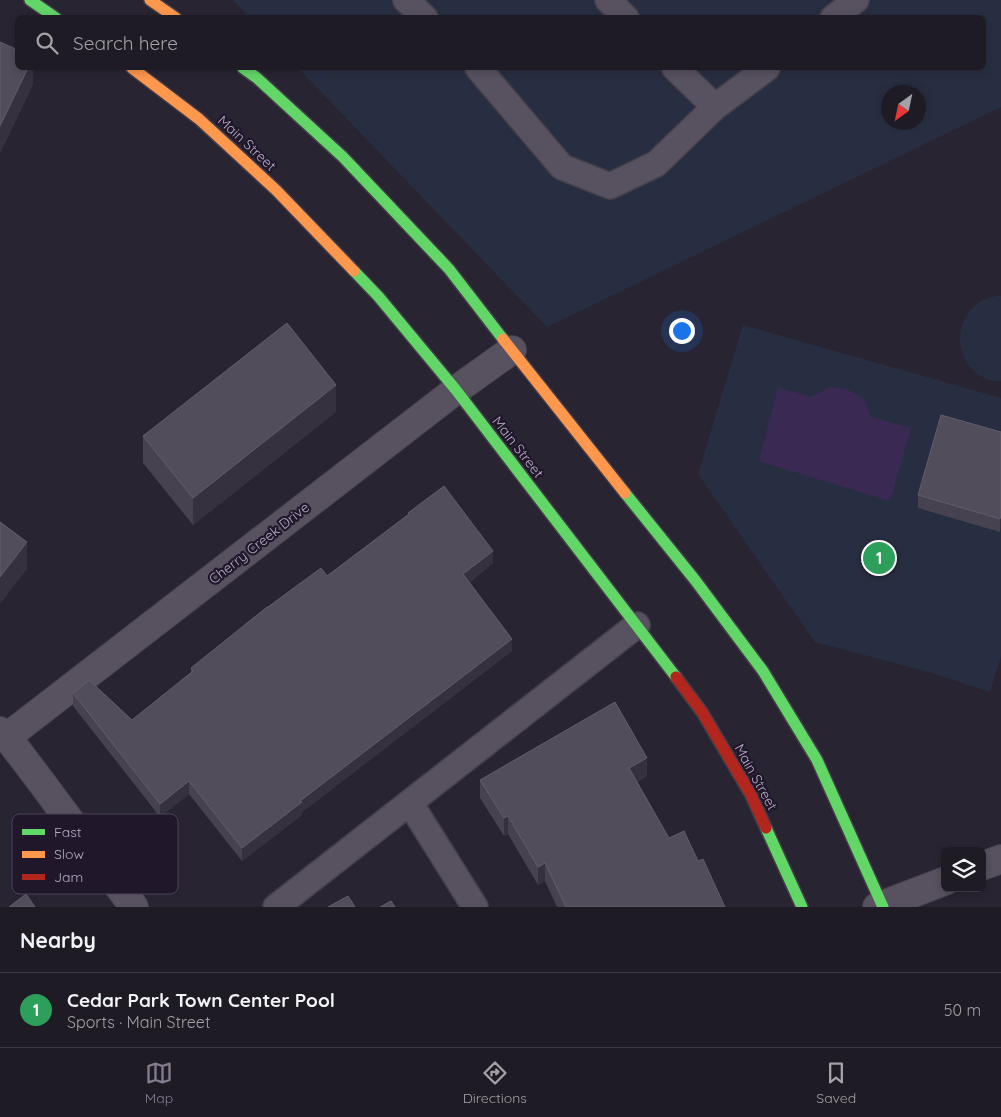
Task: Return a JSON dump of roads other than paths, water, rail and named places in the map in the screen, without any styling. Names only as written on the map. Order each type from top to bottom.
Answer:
[{"type":"street","points":[[30,0],[52,15]]},
{"type":"street","name":"Main Street","points":[[135,70],[199,119],[276,190],[378,296],[456,390],[702,712],[751,795],[802,907]]},
{"type":"street","points":[[246,70],[257,78],[343,157],[449,270],[695,580],[763,671],[817,760],[881,906],[941,883]]},
{"type":"street","name":"Cherry Creek Drive","points":[[4,734],[456,390],[512,350]]},
{"type":"street","points":[[4,734],[64,814]]},
{"type":"street","points":[[986,865],[1001,859]]},
{"type":"street","points":[[124,894],[134,907]]},
{"type":"lane","points":[[406,0],[422,15]]},
{"type":"lane","points":[[608,0],[623,15]]},
{"type":"lane","points":[[837,15],[856,0]]},
{"type":"lane","points":[[480,70],[562,167],[610,186],[656,164],[715,107],[764,70]]},
{"type":"lane","points":[[677,70],[715,107]]},
{"type":"lane","points":[[276,907],[637,625]]},
{"type":"lane","points":[[410,803],[475,907]]},
{"type":"place","name":"Cedar Park Town Center Pool","points":[[879,558]]}]
